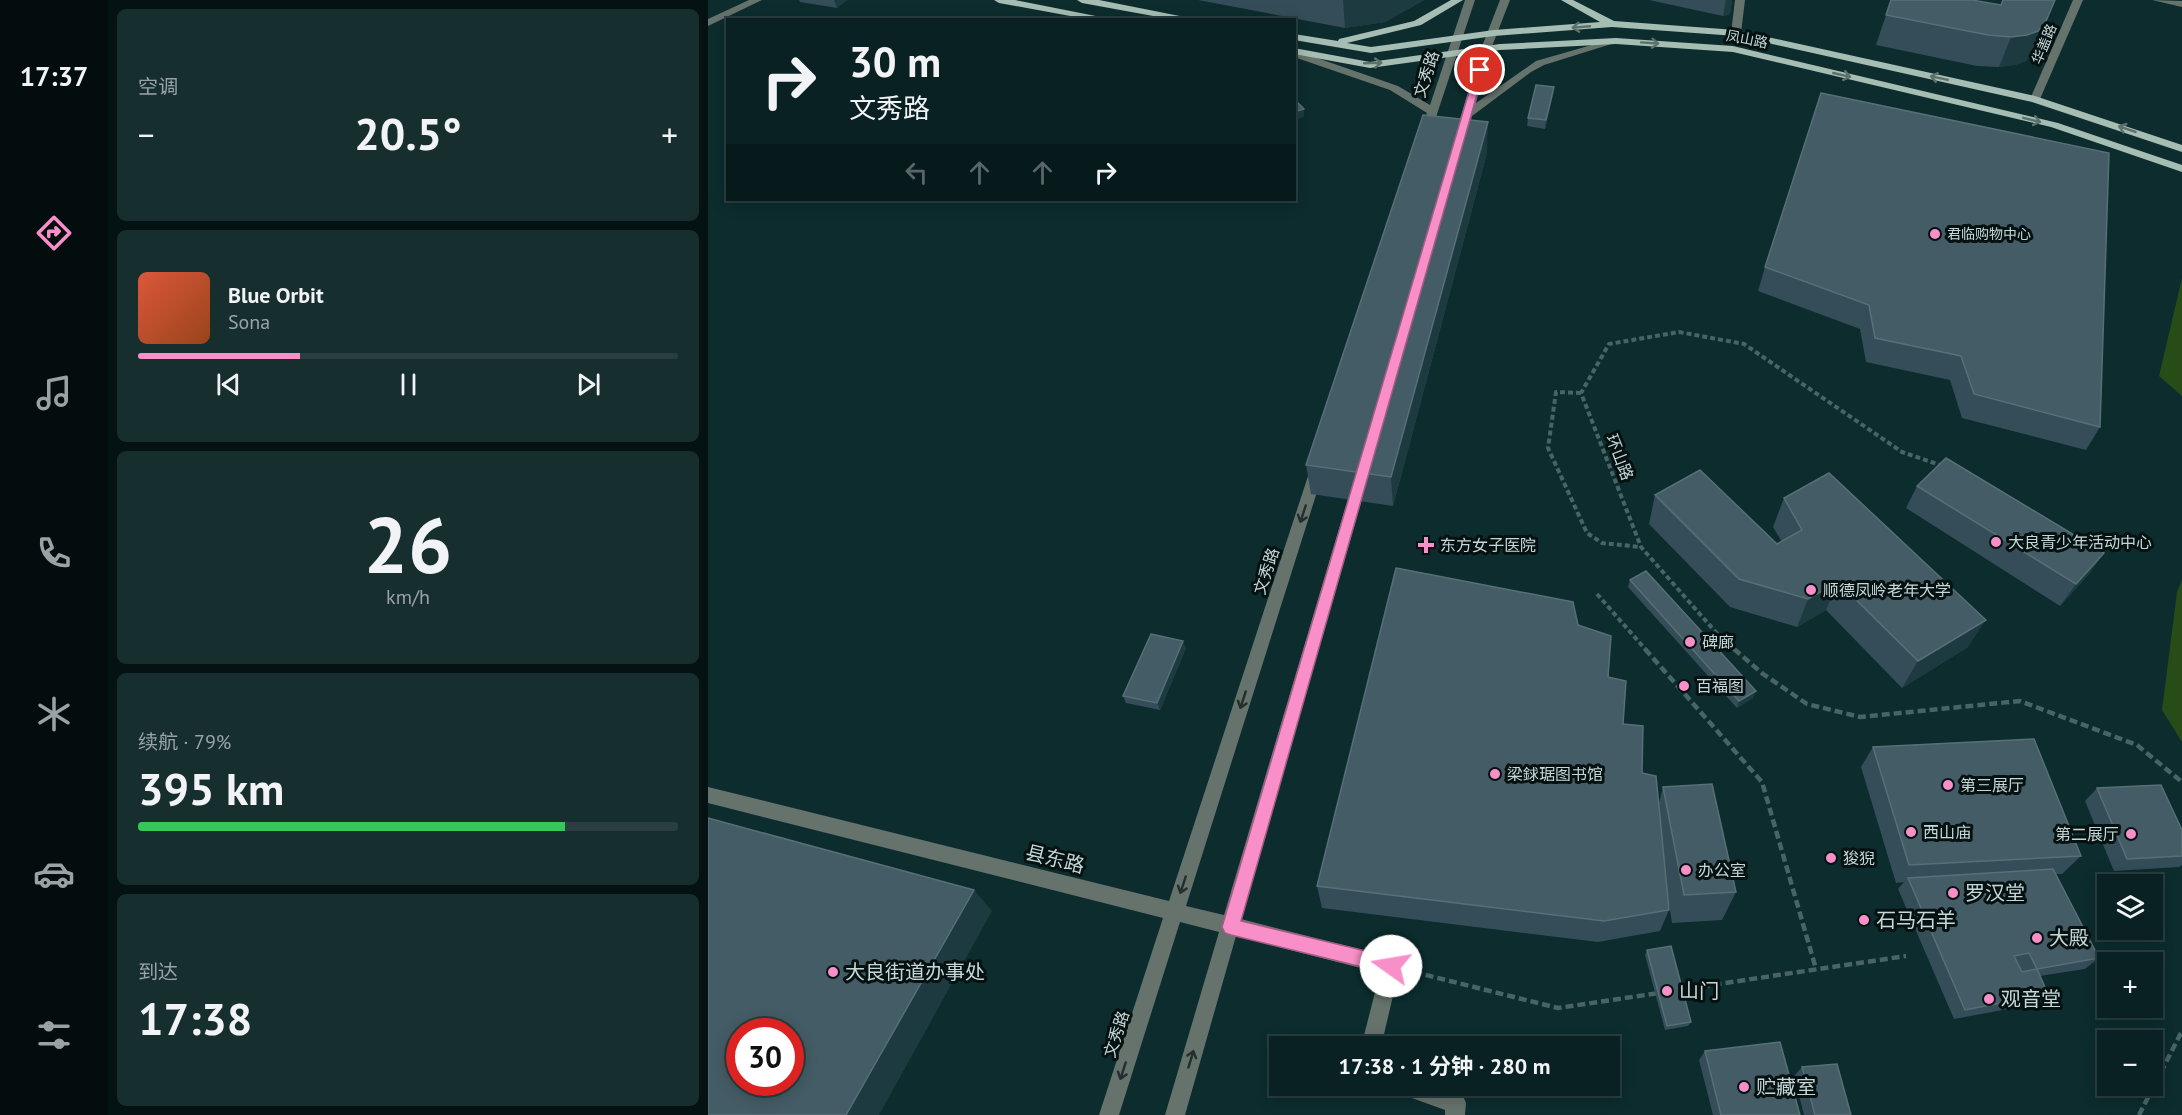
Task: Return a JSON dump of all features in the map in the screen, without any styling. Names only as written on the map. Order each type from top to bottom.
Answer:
[{"type":"main road","points":[[999,0],[1100,18]]},
{"type":"main road","points":[[1082,0],[1184,18]]},
{"type":"main road","points":[[1334,44],[1417,23],[1458,0]]},
{"type":"main road","points":[[1566,0],[1612,24]]},
{"type":"main road","name":"凤山路","points":[[1296,52],[1370,64],[1454,46],[1494,33],[1612,24],[1737,33],[2035,99],[2182,149]]},
{"type":"main road","name":"凤山路","points":[[1296,37],[1371,50],[1454,46],[1486,49],[1616,41],[1733,49],[2054,125],[2182,169]]},
{"type":"street","points":[[708,23],[757,0]]},
{"type":"street","name":"文秀路","points":[[1422,146],[1470,0]]},
{"type":"street","points":[[1457,149],[1486,49],[1505,0]]},
{"type":"street","points":[[1737,33],[1740,0]]},
{"type":"street","name":"华盖路","points":[[2035,99],[2078,0]]},
{"type":"street","points":[[2157,0],[2182,4]]},
{"type":"street","points":[[1467,114],[1534,67],[1616,41]]},
{"type":"street","points":[[1296,53],[1394,88],[1433,112]]},
{"type":"street","name":"文秀路","points":[[1109,1115],[1320,462]]},
{"type":"street","points":[[1175,1115],[1364,468]]},
{"type":"street","name":"县东路","points":[[708,795],[1391,966]]},
{"type":"street","points":[[1374,1036],[1391,966]]},
{"type":"street","points":[[1433,1096],[1456,1104],[1455,1115]]},
{"type":"path","points":[[1641,547],[1602,543],[1587,533],[1548,448],[1556,392],[1581,393],[1609,344],[1679,333],[1744,344],[1902,452],[1954,470]]},
{"type":"path","name":"环山路","points":[[1581,393],[1641,547],[1720,637],[1763,674],[1807,704],[1860,717],[2020,701],[2137,745],[2182,782]]},
{"type":"path","points":[[1597,594],[1762,782],[1816,969]]},
{"type":"path","points":[[1391,966],[1558,1008],[1906,956]]},
{"type":"path","points":[[2139,1115],[2182,1031]]},
{"type":"green space","points":[[2182,278],[2182,396],[2159,376]]},
{"type":"green space","points":[[2182,580],[2182,742],[2162,710],[2177,592]]},
{"type":"building","points":[[1891,0],[1972,0],[2001,5],[2003,0],[2055,0],[2046,21],[2038,31],[2011,37],[1988,35],[1886,15]]},
{"type":"building","points":[[1536,85],[1554,87],[1546,120],[1528,118]]},
{"type":"building","name":"君临购物中心","points":[[1821,93],[2109,153],[2100,427],[1974,394],[1961,356],[1875,338],[1869,305],[1765,267]]},
{"type":"building","points":[[1296,101],[1304,109],[1296,111]]},
{"type":"building","points":[[1423,115],[1488,122],[1391,477],[1306,465]]},
{"type":"building","points":[[1946,458],[2104,553],[2076,584],[1917,486]]},
{"type":"building","points":[[1700,470],[1777,544],[1802,530],[1784,498],[1829,473],[1986,620],[1918,661],[1838,582],[1808,599],[1739,579],[1655,495]]},
{"type":"building","name":"梁銶琚图书馆","points":[[1396,568],[1573,602],[1578,625],[1611,636],[1608,677],[1626,681],[1623,724],[1643,726],[1642,773],[1656,776],[1669,910],[1604,921],[1317,886]]},
{"type":"building","name":"碑廊","points":[[1646,571],[1756,691],[1739,701],[1630,580]]},
{"type":"building","points":[[1151,634],[1183,641],[1157,703],[1123,696]]},
{"type":"building","points":[[2034,739],[2081,856],[1909,865],[1873,747]]},
{"type":"building","points":[[1712,784],[1736,892],[1684,895],[1663,787]]},
{"type":"building","name":"第二展厅","points":[[2161,785],[2182,830],[2182,856],[2127,859],[2097,788]]},
{"type":"building","name":"大良街道办事处","points":[[708,818],[974,890],[846,1115],[708,1115]]},
{"type":"building","points":[[2053,869],[2097,954],[2097,958],[2037,969],[2048,994],[1965,1010],[1908,878]],"holes":[[[1997,885],[2005,901],[1990,904],[1982,887]],[[2029,953],[2037,969],[2022,972],[2014,956]]]},
{"type":"building","name":"山门","points":[[1671,946],[1691,1022],[1667,1026],[1647,950]]},
{"type":"building","name":"贮藏室","points":[[1780,1042],[1800,1115],[1721,1115],[1705,1051]]},
{"type":"building","points":[[1837,1064],[1851,1115],[1815,1115],[1802,1067]]},
{"type":"place","name":"君临购物中心","points":[[1935,234]]},
{"type":"place","name":"大良青少年活动中心","points":[[1996,542]]},
{"type":"place","name":"东方女子医院","points":[[1426,545]]},
{"type":"place","name":"顺德凤岭老年大学","points":[[1811,590]]},
{"type":"place","name":"碑廊","points":[[1690,642]]},
{"type":"place","name":"百福图","points":[[1684,686]]},
{"type":"place","name":"梁銶琚图书馆","points":[[1495,774]]},
{"type":"place","name":"第三展厅","points":[[1948,785]]},
{"type":"place","name":"西山庙","points":[[1911,832]]},
{"type":"place","name":"第二展厅","points":[[2131,834]]},
{"type":"place","name":"狻猊","points":[[1831,858]]},
{"type":"place","name":"办公室","points":[[1686,870]]},
{"type":"place","name":"罗汉堂","points":[[1953,893]]},
{"type":"place","name":"石马石羊","points":[[1864,920]]},
{"type":"place","name":"大殿","points":[[2037,938]]},
{"type":"place","name":"大良街道办事处","points":[[833,972]]},
{"type":"place","name":"山门","points":[[1667,991]]},
{"type":"place","name":"观音堂","points":[[1989,999]]},
{"type":"place","name":"贮藏室","points":[[1744,1087]]},
{"type":"route","points":[[1391,966],[1231,927],[1480,70]]}]
